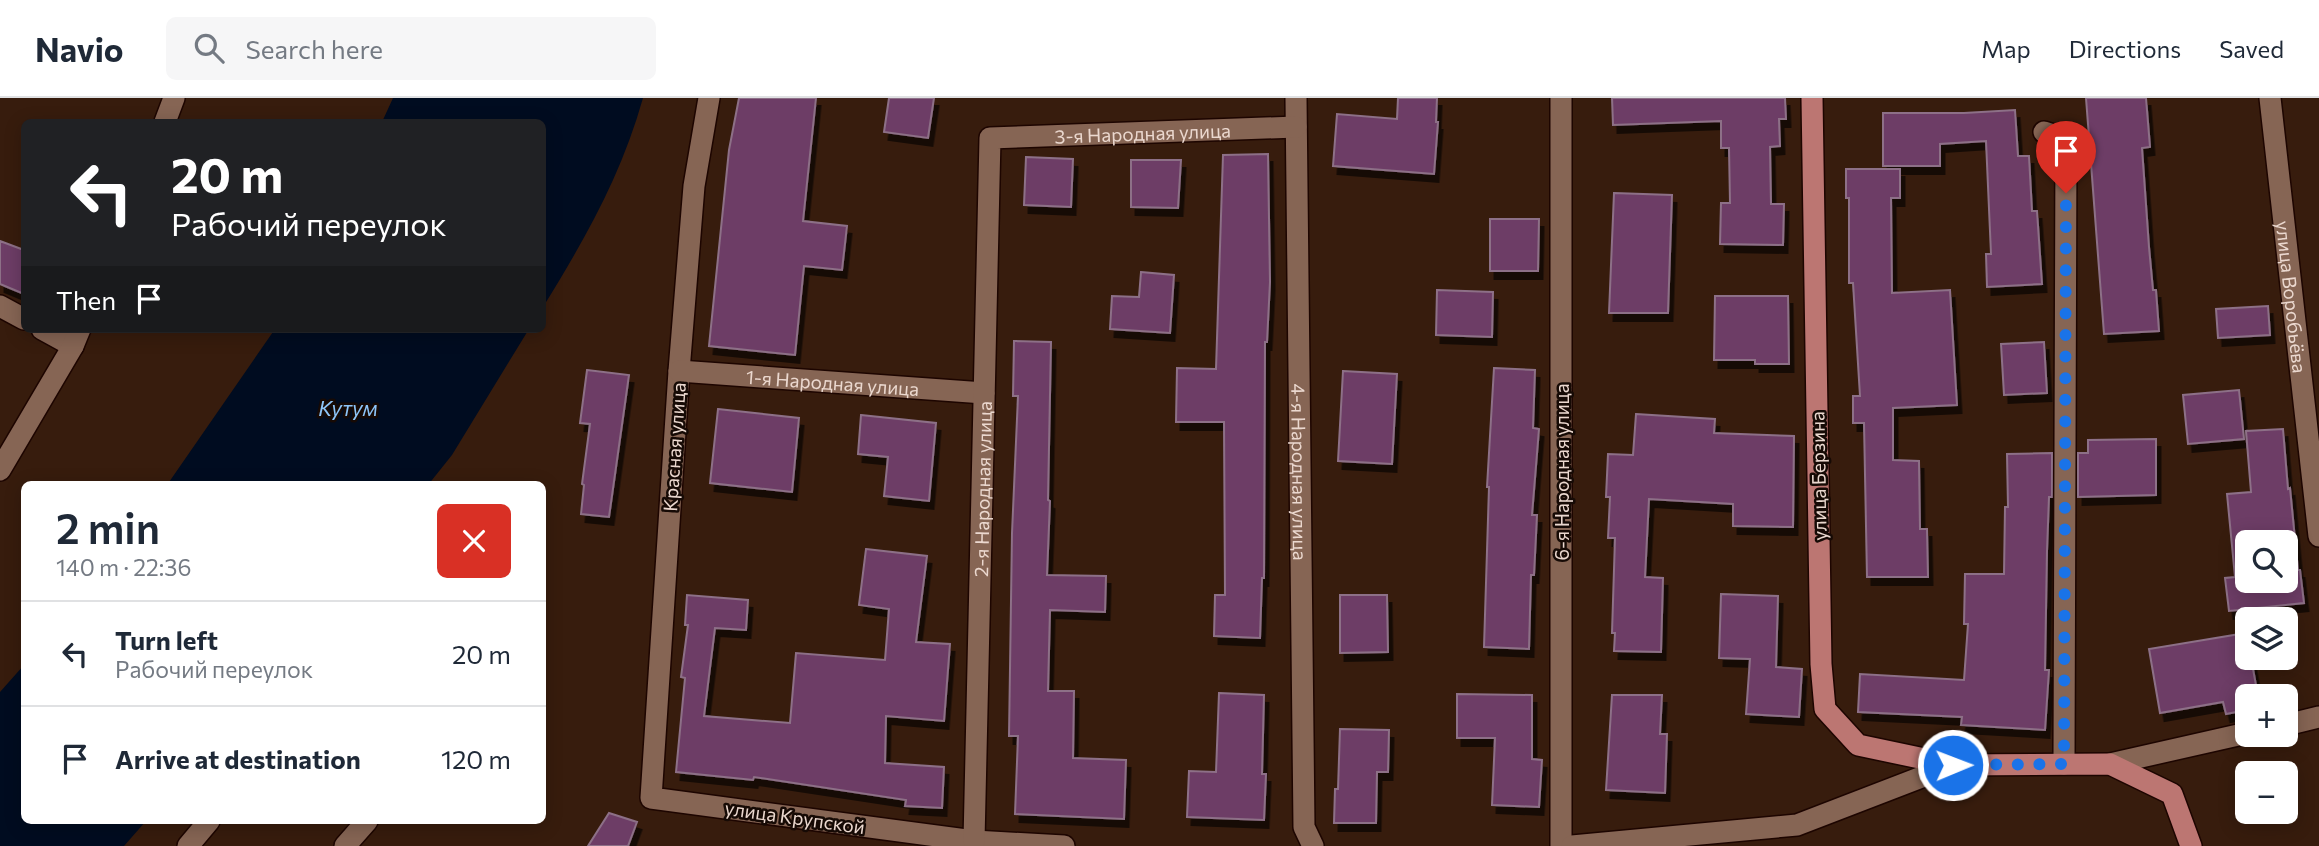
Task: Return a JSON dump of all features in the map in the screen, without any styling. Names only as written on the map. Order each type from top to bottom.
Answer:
[{"type":"main road","name":"улица Берзина","points":[[1812,98],[1821,664],[1825,709],[1858,745],[1953,765]]},
{"type":"main road","points":[[1953,765],[2110,764],[2172,794],[2191,846]]},
{"type":"street","points":[[165,119],[174,98]]},
{"type":"street","name":"Красная улица","points":[[651,798],[694,186],[709,98]]},
{"type":"street","name":"4-я Народная улица","points":[[1296,98],[1304,827],[1313,846]]},
{"type":"street","name":"6-я Народная улица","points":[[1561,98],[1562,846]]},
{"type":"street","name":"улица Воробьёва","points":[[2270,98],[2319,536]]},
{"type":"street","name":"3-я Народная улица","points":[[990,138],[1296,127]]},
{"type":"street","points":[[2044,132],[2066,139],[2064,764]]},
{"type":"street","name":"2-я Народная улица","points":[[974,841],[990,138]]},
{"type":"street","points":[[0,306],[21,317]]},
{"type":"street","points":[[0,470],[8,435],[76,337]]},
{"type":"street","name":"1-я Народная улица","points":[[679,371],[984,393]]},
{"type":"street","points":[[2298,722],[2319,717]]},
{"type":"street","points":[[2110,764],[2235,736]]},
{"type":"street","points":[[1572,846],[1797,825],[1953,765]]},
{"type":"street","name":"улица Крупской","points":[[651,798],[974,841],[1064,846]]},
{"type":"street","points":[[188,846],[206,824]]},
{"type":"street","points":[[345,846],[364,824]]},
{"type":"water","points":[[393,98],[643,98],[613,180],[546,302],[546,119],[383,119]]},
{"type":"water","name":"Кутум","points":[[272,333],[527,333],[452,455],[431,481],[170,481]]},
{"type":"water","points":[[21,668],[21,824],[143,824],[124,846],[0,846],[0,692]]},
{"type":"building","points":[[739,98],[816,98],[803,221],[847,226],[842,270],[804,266],[795,355],[709,346],[729,150]]},
{"type":"building","points":[[889,98],[934,98],[928,138],[884,132]]},
{"type":"building","points":[[1398,98],[1437,98],[1434,174],[1333,166],[1337,114],[1397,119]]},
{"type":"building","points":[[1612,98],[1785,98],[1786,119],[1779,119],[1780,146],[1770,147],[1771,204],[1784,204],[1783,245],[1720,244],[1721,203],[1730,203],[1729,148],[1721,148],[1721,121],[1613,125]]},
{"type":"building","points":[[2086,98],[2146,98],[2150,147],[2142,148],[2149,247],[2159,331],[2104,334]]},
{"type":"building","points":[[2015,110],[2018,156],[2029,156],[2032,211],[2037,211],[2042,284],[1987,287],[1986,254],[1991,254],[1986,141],[1940,144],[1940,166],[1883,166],[1883,113]]},
{"type":"building","points":[[1268,154],[1270,282],[1265,342],[1264,578],[1260,638],[1214,636],[1215,595],[1225,595],[1224,422],[1176,422],[1177,368],[1216,369],[1223,155]]},
{"type":"building","points":[[1026,157],[1073,159],[1071,207],[1024,205]]},
{"type":"building","points":[[1131,160],[1181,160],[1178,208],[1131,207]]},
{"type":"building","points":[[1846,169],[1900,169],[1900,198],[1891,198],[1892,293],[1950,290],[1957,405],[1893,408],[1893,460],[1919,461],[1920,529],[1927,529],[1928,577],[1867,577],[1864,423],[1853,423],[1853,396],[1860,396],[1853,283],[1849,283],[1849,198],[1846,198]]},
{"type":"building","points":[[1614,193],[1672,195],[1668,313],[1609,313]]},
{"type":"building","points":[[1490,219],[1539,219],[1538,271],[1490,271]]},
{"type":"building","points":[[0,241],[21,249],[21,293],[0,284]]},
{"type":"building","points":[[1141,272],[1174,275],[1170,333],[1110,329],[1112,296],[1139,297]]},
{"type":"building","points":[[1437,290],[1493,292],[1492,337],[1436,335]]},
{"type":"building","points":[[1715,296],[1788,296],[1789,364],[1755,364],[1755,360],[1714,360]]},
{"type":"building","points":[[2268,306],[2270,335],[2218,338],[2216,309]]},
{"type":"building","points":[[1014,341],[1051,342],[1047,575],[1106,576],[1105,612],[1050,610],[1048,691],[1074,691],[1073,758],[1126,760],[1124,819],[1015,814],[1018,736],[1009,736],[1012,533],[1018,396],[1013,396]]},
{"type":"building","points":[[2044,342],[2047,393],[2004,395],[2001,344]]},
{"type":"building","points":[[1494,368],[1535,370],[1533,428],[1539,429],[1532,515],[1537,515],[1534,575],[1531,575],[1529,649],[1484,647],[1487,487]]},
{"type":"building","points":[[587,370],[629,375],[609,517],[581,514],[590,424],[580,423]]},
{"type":"building","points":[[1343,371],[1397,374],[1392,464],[1338,461]]},
{"type":"building","points":[[2239,390],[2244,439],[2188,444],[2183,395]]},
{"type":"building","points":[[718,409],[799,418],[792,492],[710,483]]},
{"type":"building","points":[[1636,414],[1715,419],[1714,433],[1794,436],[1793,527],[1733,526],[1733,504],[1649,499],[1645,577],[1663,578],[1661,652],[1614,651],[1615,633],[1612,633],[1615,538],[1608,538],[1608,454],[1633,455]]},
{"type":"building","points":[[861,415],[936,423],[929,501],[884,496],[888,457],[858,454]]},
{"type":"building","points":[[2283,429],[2294,530],[2235,530],[2235,577],[2227,494],[2251,492],[2246,431]]},
{"type":"building","points":[[2156,439],[2156,495],[2078,497],[2078,453],[2088,453],[2088,440]]},
{"type":"building","points":[[2052,453],[2052,497],[2049,497],[2047,551],[2045,670],[2049,670],[2045,730],[1961,725],[1962,717],[1858,712],[1860,674],[1964,680],[1968,624],[1964,624],[1965,574],[2004,574],[2005,507],[2008,507],[2007,454]]},
{"type":"building","points":[[866,549],[927,556],[916,642],[950,644],[944,721],[886,716],[885,763],[944,767],[942,808],[905,806],[906,800],[754,777],[753,780],[676,772],[685,678],[681,677],[688,625],[685,625],[687,595],[748,600],[746,630],[715,628],[704,716],[790,723],[796,653],[885,660],[889,609],[859,605]]},
{"type":"building","points":[[2300,570],[2304,603],[2235,607],[2235,610],[2229,611],[2225,578],[2235,577],[2235,593],[2298,593]]},
{"type":"building","points":[[1721,594],[1778,596],[1776,667],[1802,669],[1799,717],[1746,714],[1750,659],[1719,658]]},
{"type":"building","points":[[1340,595],[1387,595],[1388,652],[1340,653]]},
{"type":"building","points":[[2235,635],[2235,670],[2253,670],[2256,684],[2235,684],[2235,712],[2226,714],[2223,702],[2160,713],[2149,649]]},
{"type":"building","points":[[1219,693],[1264,695],[1264,820],[1187,817],[1189,771],[1216,772]]},
{"type":"building","points":[[1457,694],[1532,695],[1532,759],[1542,760],[1539,807],[1492,805],[1495,738],[1457,738]]},
{"type":"building","points":[[1612,695],[1662,695],[1660,734],[1667,734],[1665,793],[1606,790]]},
{"type":"building","points":[[1340,729],[1389,730],[1388,772],[1377,772],[1376,823],[1334,823]]},
{"type":"building","points":[[609,813],[637,822],[628,846],[588,846]]},
{"type":"route","points":[[1953,765],[2064,764],[2066,193]]}]
